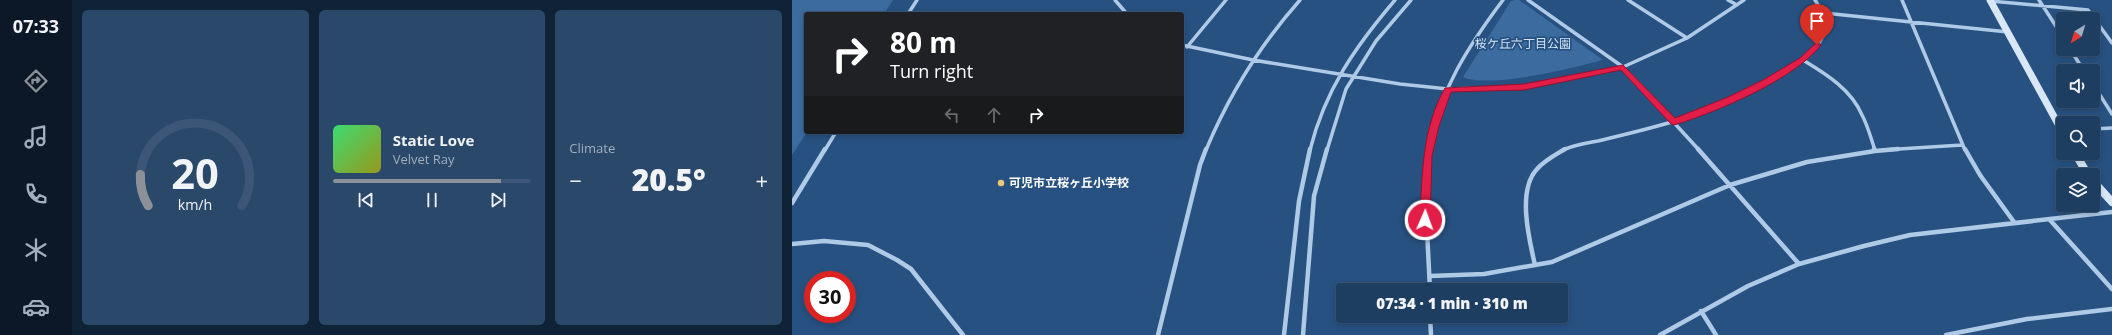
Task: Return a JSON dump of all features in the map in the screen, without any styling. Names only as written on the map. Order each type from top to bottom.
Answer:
[{"type":"street","points":[[909,12],[917,0]]},
{"type":"street","points":[[1115,0],[1125,12]]},
{"type":"street","points":[[1187,47],[1226,0]]},
{"type":"street","points":[[1158,335],[1200,165],[1217,124],[1253,60],[1276,27],[1300,0]]},
{"type":"street","points":[[1284,335],[1299,196],[1306,160],[1315,130],[1339,74],[1351,55],[1395,0]]},
{"type":"street","points":[[1303,335],[1314,196],[1336,118],[1346,89],[1376,41],[1411,0]]},
{"type":"street","points":[[1430,283],[1425,220],[1428,156],[1435,126],[1448,90],[1466,53],[1503,0]]},
{"type":"street","points":[[1528,0],[1623,67],[1674,122],[1799,264]]},
{"type":"street","points":[[1628,0],[1687,38]]},
{"type":"street","points":[[1728,0],[1737,5]]},
{"type":"street","points":[[1184,46],[1253,60],[1354,77],[1448,90],[1524,87],[1623,67],[1687,38],[1744,0]]},
{"type":"street","points":[[1535,265],[1531,248],[1525,196],[1536,170],[1551,157],[1568,148],[1674,122],[1729,100],[1766,82],[1803,60],[1823,37],[1825,29],[1824,13],[1815,0]]},
{"type":"street","points":[[1902,0],[1962,145],[1980,175],[2014,222]]},
{"type":"street","points":[[2039,0],[2056,27]]},
{"type":"street","points":[[1990,1],[2088,10],[2112,43]]},
{"type":"street","points":[[1990,1],[2056,119]]},
{"type":"street","points":[[1824,13],[2008,32]]},
{"type":"street","points":[[1803,60],[1838,83],[1854,100],[1861,111],[1875,151]]},
{"type":"street","points":[[2100,95],[2112,114]]},
{"type":"street","points":[[2100,129],[2112,128]]},
{"type":"street","points":[[792,203],[835,134]]},
{"type":"street","points":[[1430,276],[1484,274],[1552,262],[1730,185],[1808,162],[1875,151],[1962,145]]},
{"type":"street","points":[[2100,189],[2112,202]]},
{"type":"street","points":[[1660,335],[1748,286],[1799,264],[1910,235],[2112,212]]},
{"type":"street","points":[[2050,220],[2112,289]]},
{"type":"street","points":[[792,244],[824,241],[868,245],[897,260],[912,269],[963,335]]},
{"type":"street","points":[[1946,335],[2027,319],[2112,309]]},
{"type":"street","points":[[1701,311],[1716,335]]},
{"type":"street","points":[[1430,323],[1430,335]]},
{"type":"green space","points":[[792,0],[893,0],[885,12],[804,12],[804,134],[806,134],[792,155]]},
{"type":"green space","name":"桜ケ丘六丁目公園","points":[[1519,0],[1603,60],[1572,68],[1511,79],[1492,81],[1475,80],[1463,77],[1511,1]]},
{"type":"place","name":"可児市立桜ヶ丘小学校","points":[[1001,183]]},
{"type":"route","points":[[1425,220],[1428,156],[1435,126],[1448,90],[1524,87],[1623,67],[1674,122],[1729,100],[1766,82],[1803,60],[1817,45]]}]
